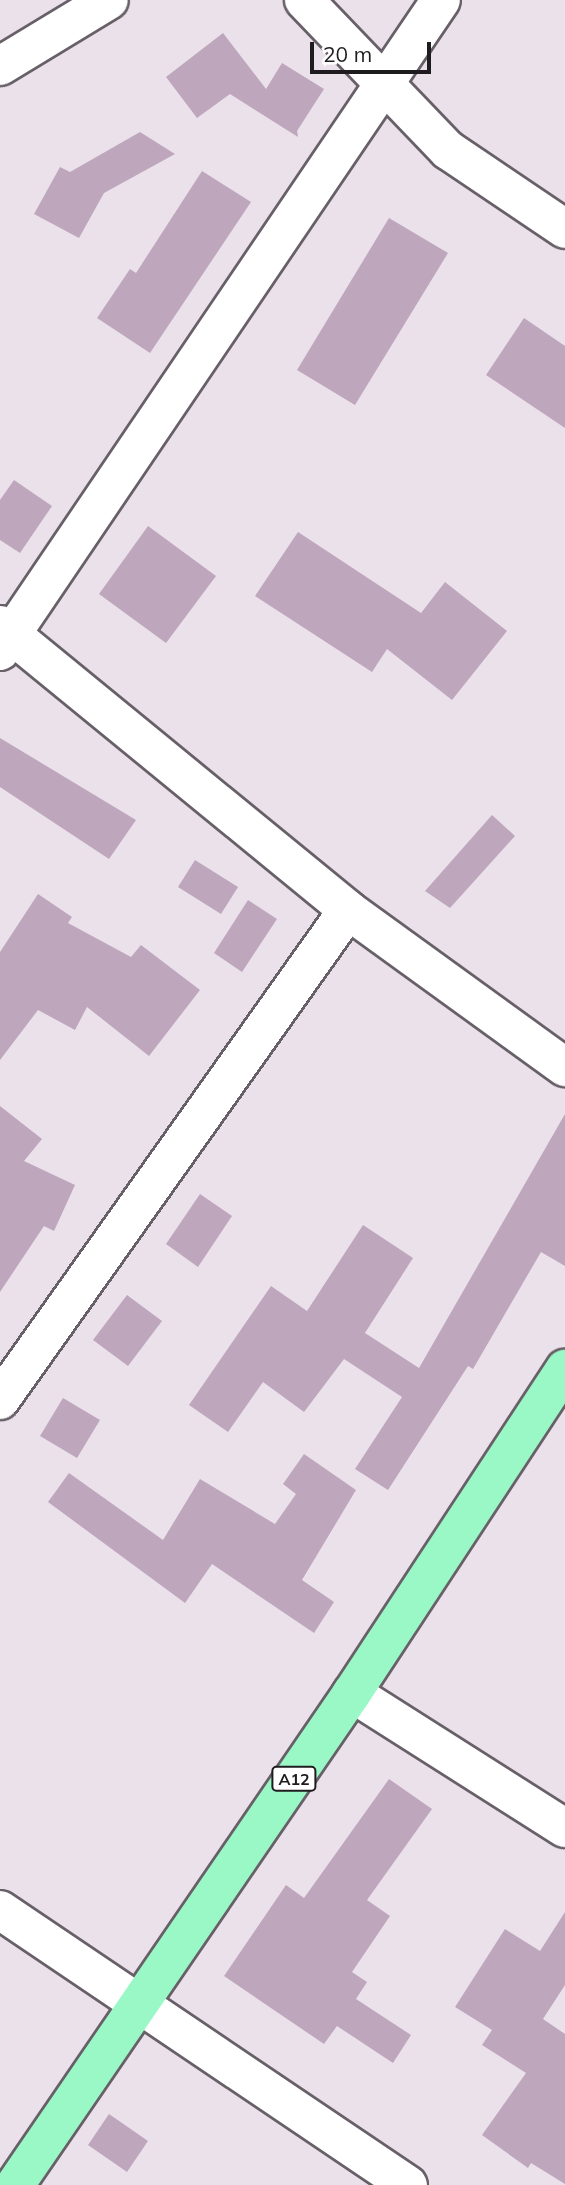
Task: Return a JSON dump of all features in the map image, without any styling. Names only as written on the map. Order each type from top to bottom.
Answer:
[{"type":"main road","name":"A12","points":[[15,2185],[352,1693],[565,1369]]},
{"type":"street","points":[[0,66],[109,0]]},
{"type":"street","points":[[304,0],[448,150],[565,229]]},
{"type":"street","points":[[441,0],[4,637],[348,910],[565,1067]]},
{"type":"street","points":[[0,1400],[348,910]]},
{"type":"street","points":[[352,1693],[565,1828]]},
{"type":"street","points":[[0,1910],[142,2002],[408,2185]]},
{"type":"building","points":[[223,33],[266,89],[282,63],[324,89],[297,131],[298,137],[230,94],[197,118],[166,77]]},
{"type":"building","points":[[140,132],[175,154],[104,193],[79,238],[34,214],[60,167],[70,172]]},
{"type":"building","points":[[202,171],[251,202],[150,353],[97,318],[130,269],[136,273]]},
{"type":"building","points":[[389,218],[448,253],[355,405],[297,370]]},
{"type":"building","points":[[524,318],[565,346],[565,428],[486,375]]},
{"type":"building","points":[[14,480],[52,506],[20,553],[0,540],[0,500]]},
{"type":"building","points":[[148,526],[216,576],[166,643],[99,594]]},
{"type":"building","points":[[298,532],[421,613],[445,582],[507,631],[452,700],[387,649],[372,672],[255,596]]},
{"type":"building","points":[[0,738],[136,820],[109,859],[0,787]]},
{"type":"building","points":[[492,815],[515,836],[450,908],[425,891]]},
{"type":"building","points":[[195,860],[238,887],[221,914],[178,887]]},
{"type":"building","points":[[38,894],[72,917],[68,923],[131,957],[141,945],[200,990],[149,1056],[87,1007],[75,1030],[38,1010],[0,1060],[0,952]]},
{"type":"building","points":[[248,900],[277,919],[242,972],[214,953]]},
{"type":"building","points":[[0,1106],[42,1139],[24,1161],[75,1185],[54,1231],[44,1226],[0,1292]]},
{"type":"building","points":[[565,1114],[565,1266],[541,1252],[473,1369],[468,1366],[388,1490],[355,1469],[402,1397],[344,1359],[304,1412],[263,1382],[228,1432],[189,1405],[271,1286],[307,1311],[363,1225],[413,1258],[365,1333],[419,1368]]},
{"type":"building","points":[[200,1194],[232,1216],[198,1267],[166,1244]]},
{"type":"building","points":[[127,1295],[162,1321],[128,1366],[93,1340]]},
{"type":"building","points":[[63,1398],[100,1420],[77,1458],[40,1436]]},
{"type":"building","points":[[304,1454],[356,1490],[302,1580],[334,1602],[314,1633],[212,1564],[185,1603],[48,1502],[69,1473],[163,1540],[200,1479],[275,1524],[296,1494],[283,1484]]},
{"type":"building","points":[[389,1779],[432,1809],[367,1900],[390,1916],[352,1972],[367,1982],[356,1999],[411,2035],[393,2063],[337,2026],[324,2044],[224,1976],[286,1885],[304,1898]]},
{"type":"building","points":[[565,1912],[565,1985],[543,2019],[565,2034],[565,2184],[531,2163],[528,2168],[482,2135],[526,2073],[482,2045],[492,2030],[455,2007],[505,1929],[540,1951]]},
{"type":"building","points":[[109,2114],[148,2141],[127,2172],[88,2145]]}]
